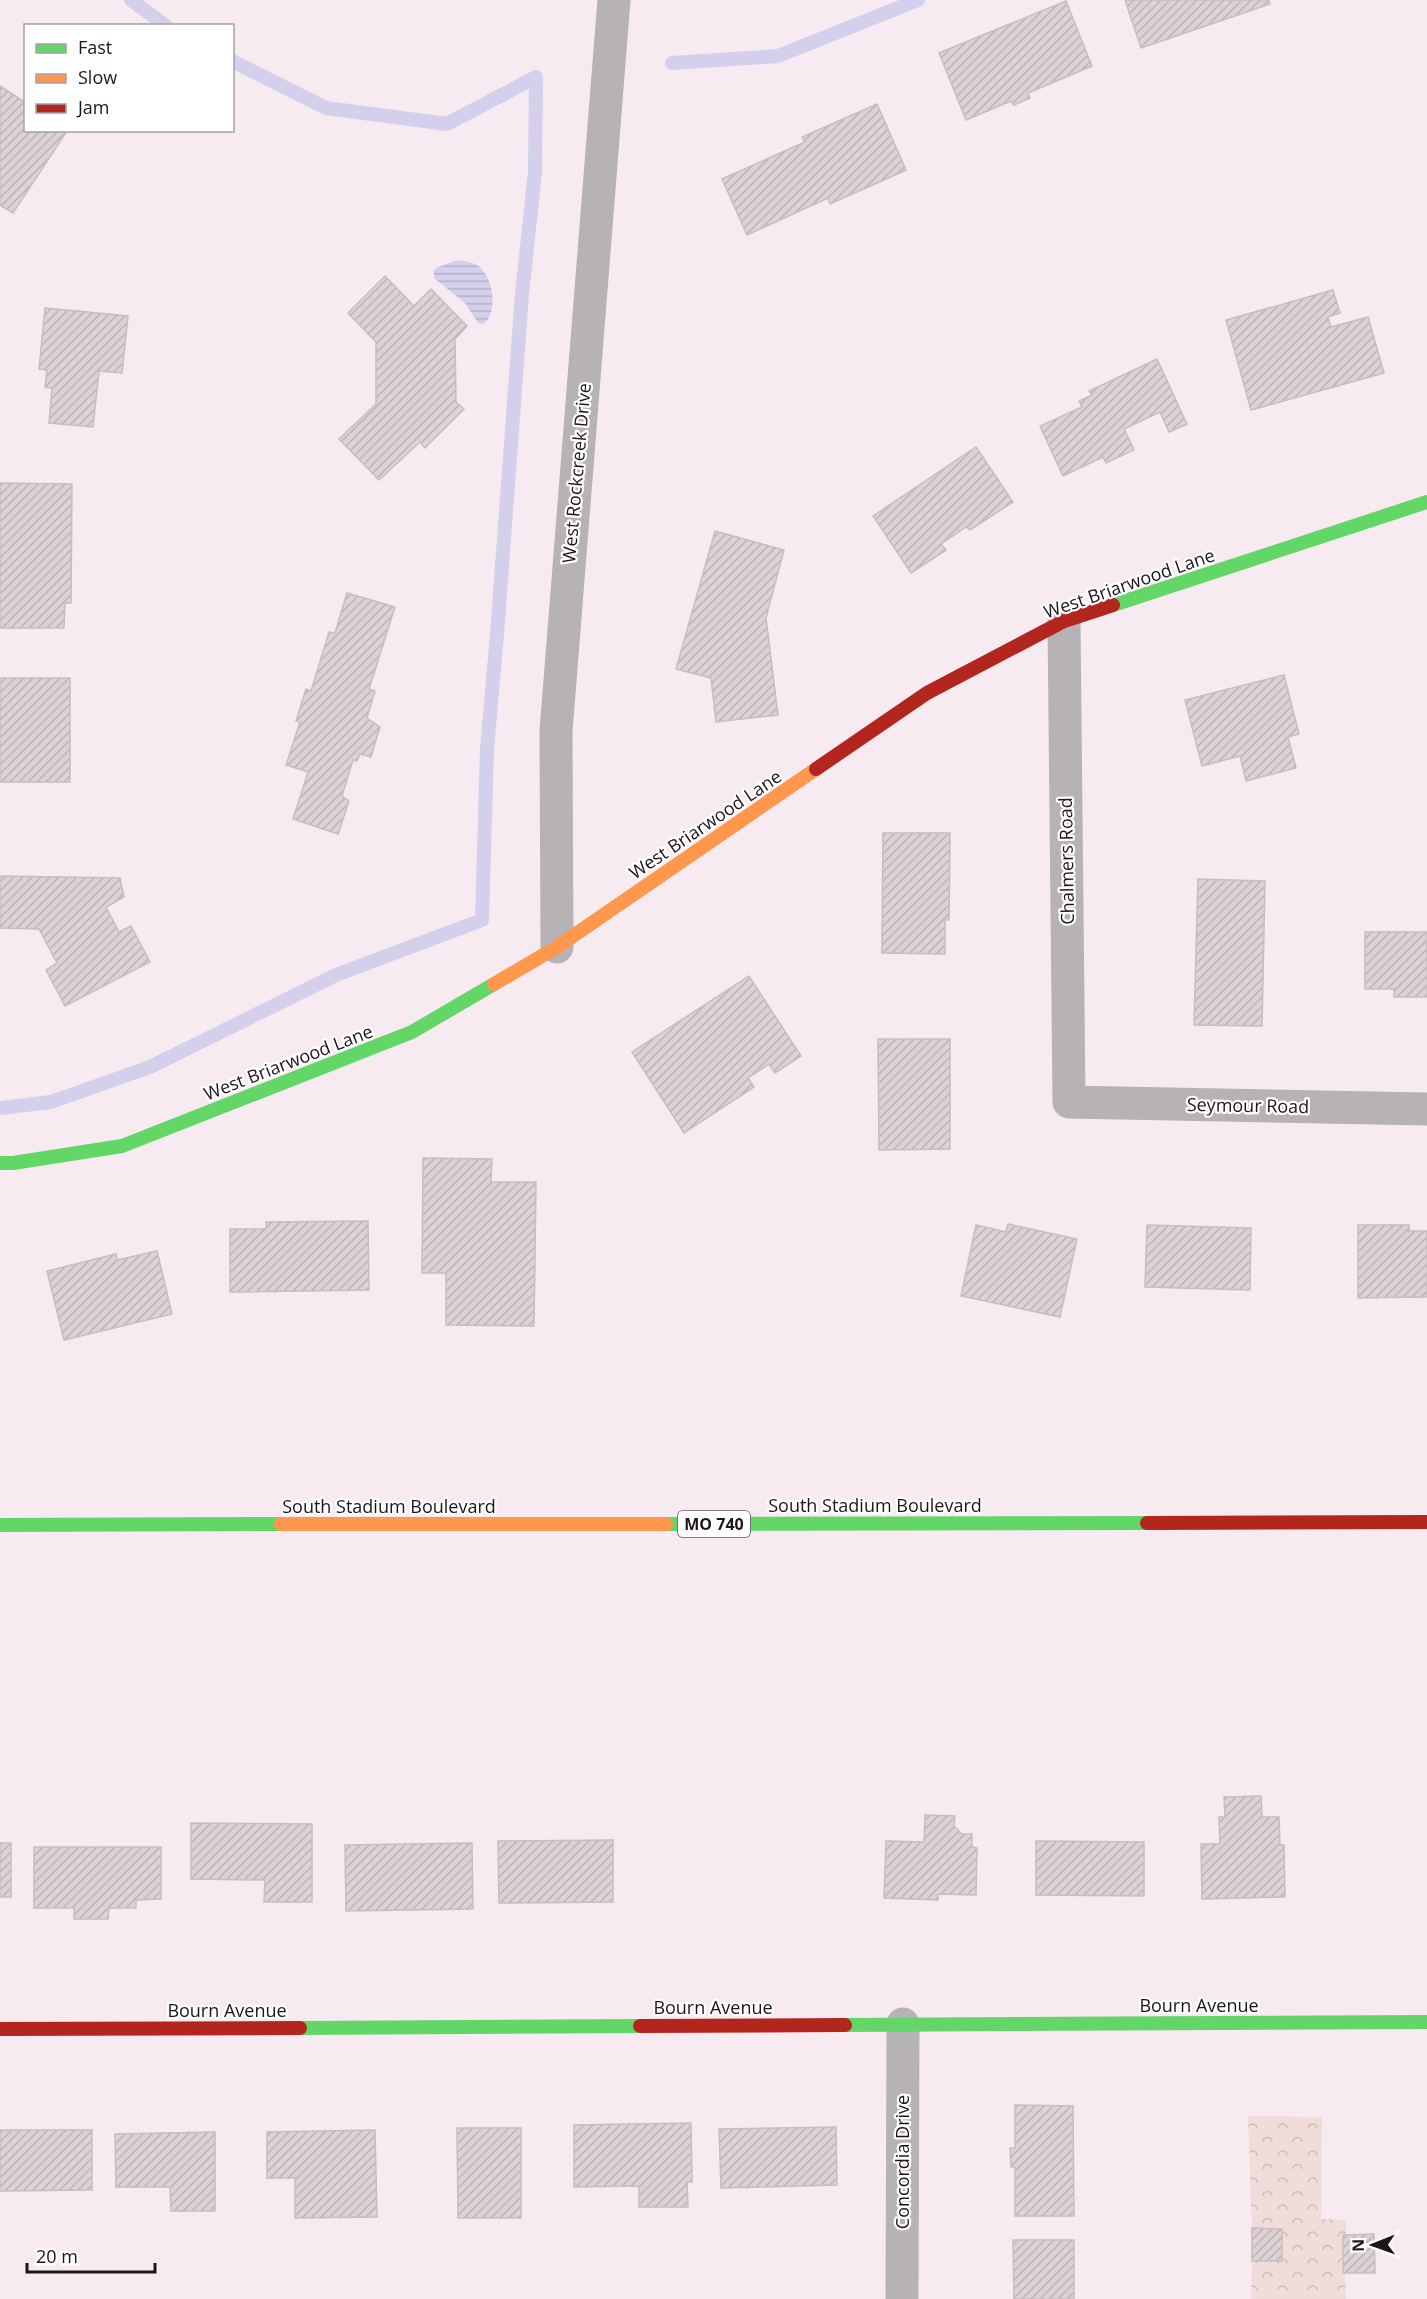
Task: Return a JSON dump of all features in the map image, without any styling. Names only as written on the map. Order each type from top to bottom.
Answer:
[{"type":"street","name":"West Rockcreek Drive","points":[[557,947],[556,731],[614,0]]},
{"type":"street","name":"West Briarwood Lane","points":[[0,1163],[122,1146],[412,1032],[557,947],[927,693],[1064,621],[1427,502]]},
{"type":"street","name":"Chalmers Road","points":[[1064,621],[1068,1102]]},
{"type":"street","name":"Seymour Road","points":[[1068,1102],[1427,1109]]},
{"type":"street","name":"South Stadium Boulevard","points":[[0,1525],[1427,1522]]},
{"type":"street","name":"Bourn Avenue","points":[[0,2029],[1427,2022]]},
{"type":"street","name":"Concordia Drive","points":[[902,2299],[903,2024]]},
{"type":"green space","points":[[1248,2116],[1322,2117],[1321,2219],[1346,2220],[1346,2235],[1343,2235],[1346,2299],[1251,2299],[1252,2261],[1282,2261],[1282,2229],[1252,2228]]},
{"type":"shaded area","points":[[457,260],[477,265],[485,272],[488,279],[493,304],[488,319],[483,324],[478,323],[465,303],[434,278],[436,268]]},
{"type":"building","points":[[1125,0],[1269,0],[1270,4],[1141,48]]},
{"type":"building","points":[[1066,1],[1092,66],[1028,93],[1030,98],[1014,105],[1011,101],[966,120],[939,53]]},
{"type":"building","points":[[0,86],[24,102],[24,132],[66,132],[13,213],[0,205]]},
{"type":"building","points":[[877,104],[906,170],[830,204],[828,198],[747,235],[722,179],[805,142],[802,137]]},
{"type":"building","points":[[385,276],[414,306],[431,289],[467,326],[455,339],[456,402],[464,409],[425,448],[420,442],[379,480],[339,439],[376,404],[376,342],[348,313]]},
{"type":"building","points":[[1333,290],[1340,313],[1328,317],[1331,327],[1368,317],[1384,373],[1251,410],[1226,320]]},
{"type":"building","points":[[45,308],[128,316],[122,373],[99,371],[93,427],[49,423],[52,388],[45,387],[47,370],[39,369]]},
{"type":"building","points":[[1157,359],[1187,424],[1169,432],[1160,412],[1124,429],[1134,450],[1106,463],[1103,457],[1063,476],[1040,426],[1082,407],[1079,401],[1092,395],[1089,391]]},
{"type":"building","points":[[976,447],[1013,502],[970,530],[966,527],[941,544],[946,550],[911,573],[873,516]]},
{"type":"building","points":[[0,483],[72,484],[71,603],[65,603],[64,628],[0,628]]},
{"type":"building","points":[[715,531],[784,550],[766,618],[778,715],[716,722],[711,678],[676,669]]},
{"type":"building","points":[[347,593],[395,607],[369,689],[375,691],[367,718],[380,727],[371,757],[360,754],[357,761],[353,760],[342,796],[349,801],[338,834],[293,819],[308,772],[286,765],[300,722],[296,721],[306,689],[311,691],[329,632],[335,633]]},
{"type":"building","points":[[1284,675],[1299,734],[1288,737],[1296,768],[1246,781],[1240,756],[1202,766],[1185,700]]},
{"type":"building","points":[[0,678],[70,678],[70,782],[0,782]]},
{"type":"building","points":[[883,833],[950,833],[949,920],[945,920],[945,954],[882,953]]},
{"type":"building","points":[[0,876],[120,878],[124,897],[106,907],[119,932],[131,926],[150,962],[65,1006],[46,970],[57,963],[39,929],[0,928]]},
{"type":"building","points":[[1198,879],[1265,881],[1262,1026],[1194,1025]]},
{"type":"building","points":[[1365,932],[1427,932],[1427,997],[1394,997],[1394,989],[1365,989]]},
{"type":"building","points":[[749,976],[801,1056],[775,1073],[769,1064],[748,1078],[754,1087],[684,1133],[632,1052]]},
{"type":"building","points":[[878,1039],[950,1039],[950,1149],[879,1150]]},
{"type":"building","points":[[423,1158],[492,1159],[491,1182],[536,1182],[534,1326],[446,1325],[446,1273],[422,1273]]},
{"type":"building","points":[[368,1221],[369,1290],[230,1292],[230,1229],[266,1229],[266,1222]]},
{"type":"building","points":[[1008,1224],[1077,1239],[1060,1317],[961,1296],[976,1225],[1006,1232]]},
{"type":"building","points":[[1147,1225],[1251,1228],[1250,1290],[1145,1287]]},
{"type":"building","points":[[1358,1225],[1409,1225],[1409,1231],[1427,1231],[1427,1297],[1358,1298]]},
{"type":"building","points":[[157,1251],[172,1314],[64,1340],[47,1271],[116,1254],[117,1260]]},
{"type":"building","points":[[1261,1796],[1262,1817],[1279,1817],[1280,1845],[1284,1845],[1285,1897],[1202,1899],[1201,1844],[1220,1844],[1219,1817],[1225,1817],[1224,1797]]},
{"type":"building","points":[[925,1815],[955,1816],[954,1826],[962,1834],[972,1834],[972,1847],[977,1848],[976,1895],[938,1894],[938,1900],[884,1898],[886,1841],[924,1842]]},
{"type":"building","points":[[191,1823],[312,1824],[312,1902],[264,1902],[265,1880],[191,1879]]},
{"type":"building","points":[[613,1840],[613,1902],[499,1903],[498,1841]]},
{"type":"building","points":[[1036,1841],[1144,1842],[1144,1896],[1036,1895]]},
{"type":"building","points":[[0,1843],[11,1843],[11,1897],[0,1897]]},
{"type":"building","points":[[472,1843],[473,1909],[346,1911],[345,1845]]},
{"type":"building","points":[[34,1847],[161,1847],[161,1899],[136,1900],[136,1908],[109,1908],[108,1919],[74,1919],[74,1908],[34,1908]]},
{"type":"building","points":[[1015,2105],[1073,2106],[1074,2216],[1015,2216],[1015,2167],[1011,2167],[1010,2148],[1015,2148]]},
{"type":"building","points":[[691,2123],[692,2182],[687,2182],[688,2207],[639,2207],[639,2186],[574,2187],[574,2125]]},
{"type":"building","points":[[836,2127],[837,2185],[721,2188],[719,2129]]},
{"type":"building","points":[[457,2128],[521,2128],[521,2218],[458,2218]]},
{"type":"building","points":[[0,2130],[92,2130],[92,2190],[0,2191]]},
{"type":"building","points":[[375,2130],[377,2217],[295,2218],[295,2178],[267,2178],[267,2132]]},
{"type":"building","points":[[215,2132],[215,2211],[171,2211],[170,2187],[116,2187],[115,2134]]},
{"type":"building","points":[[1252,2228],[1282,2229],[1282,2261],[1252,2261]]},
{"type":"building","points":[[1374,2234],[1375,2273],[1343,2273],[1343,2235]]},
{"type":"building","points":[[1013,2240],[1074,2240],[1074,2299],[1014,2299]]},
{"type":"waterway","points":[[131,0],[163,24]]},
{"type":"waterway","points":[[672,63],[778,56],[918,0]]},
{"type":"waterway","points":[[0,1108],[51,1102],[150,1067],[336,975],[482,920],[487,749],[522,294],[535,172],[536,77],[447,124],[326,108],[234,62]]},
{"type":"traffic: fast","points":[[1113,605],[1427,502]]},
{"type":"traffic: fast","points":[[0,1163],[122,1146],[412,1032],[494,984]]},
{"type":"traffic: fast","points":[[666,1524],[1147,1523]]},
{"type":"traffic: fast","points":[[0,1525],[281,1524]]},
{"type":"traffic: fast","points":[[845,2025],[1427,2022]]},
{"type":"traffic: fast","points":[[300,2028],[640,2026]]},
{"type":"traffic: slow","points":[[494,984],[557,947],[816,769]]},
{"type":"traffic: slow","points":[[281,1524],[666,1524]]},
{"type":"traffic: jam","points":[[816,769],[927,693],[1064,621],[1113,605]]},
{"type":"traffic: jam","points":[[1147,1523],[1427,1522]]},
{"type":"traffic: jam","points":[[640,2026],[845,2025]]},
{"type":"traffic: jam","points":[[0,2029],[300,2028]]}]
